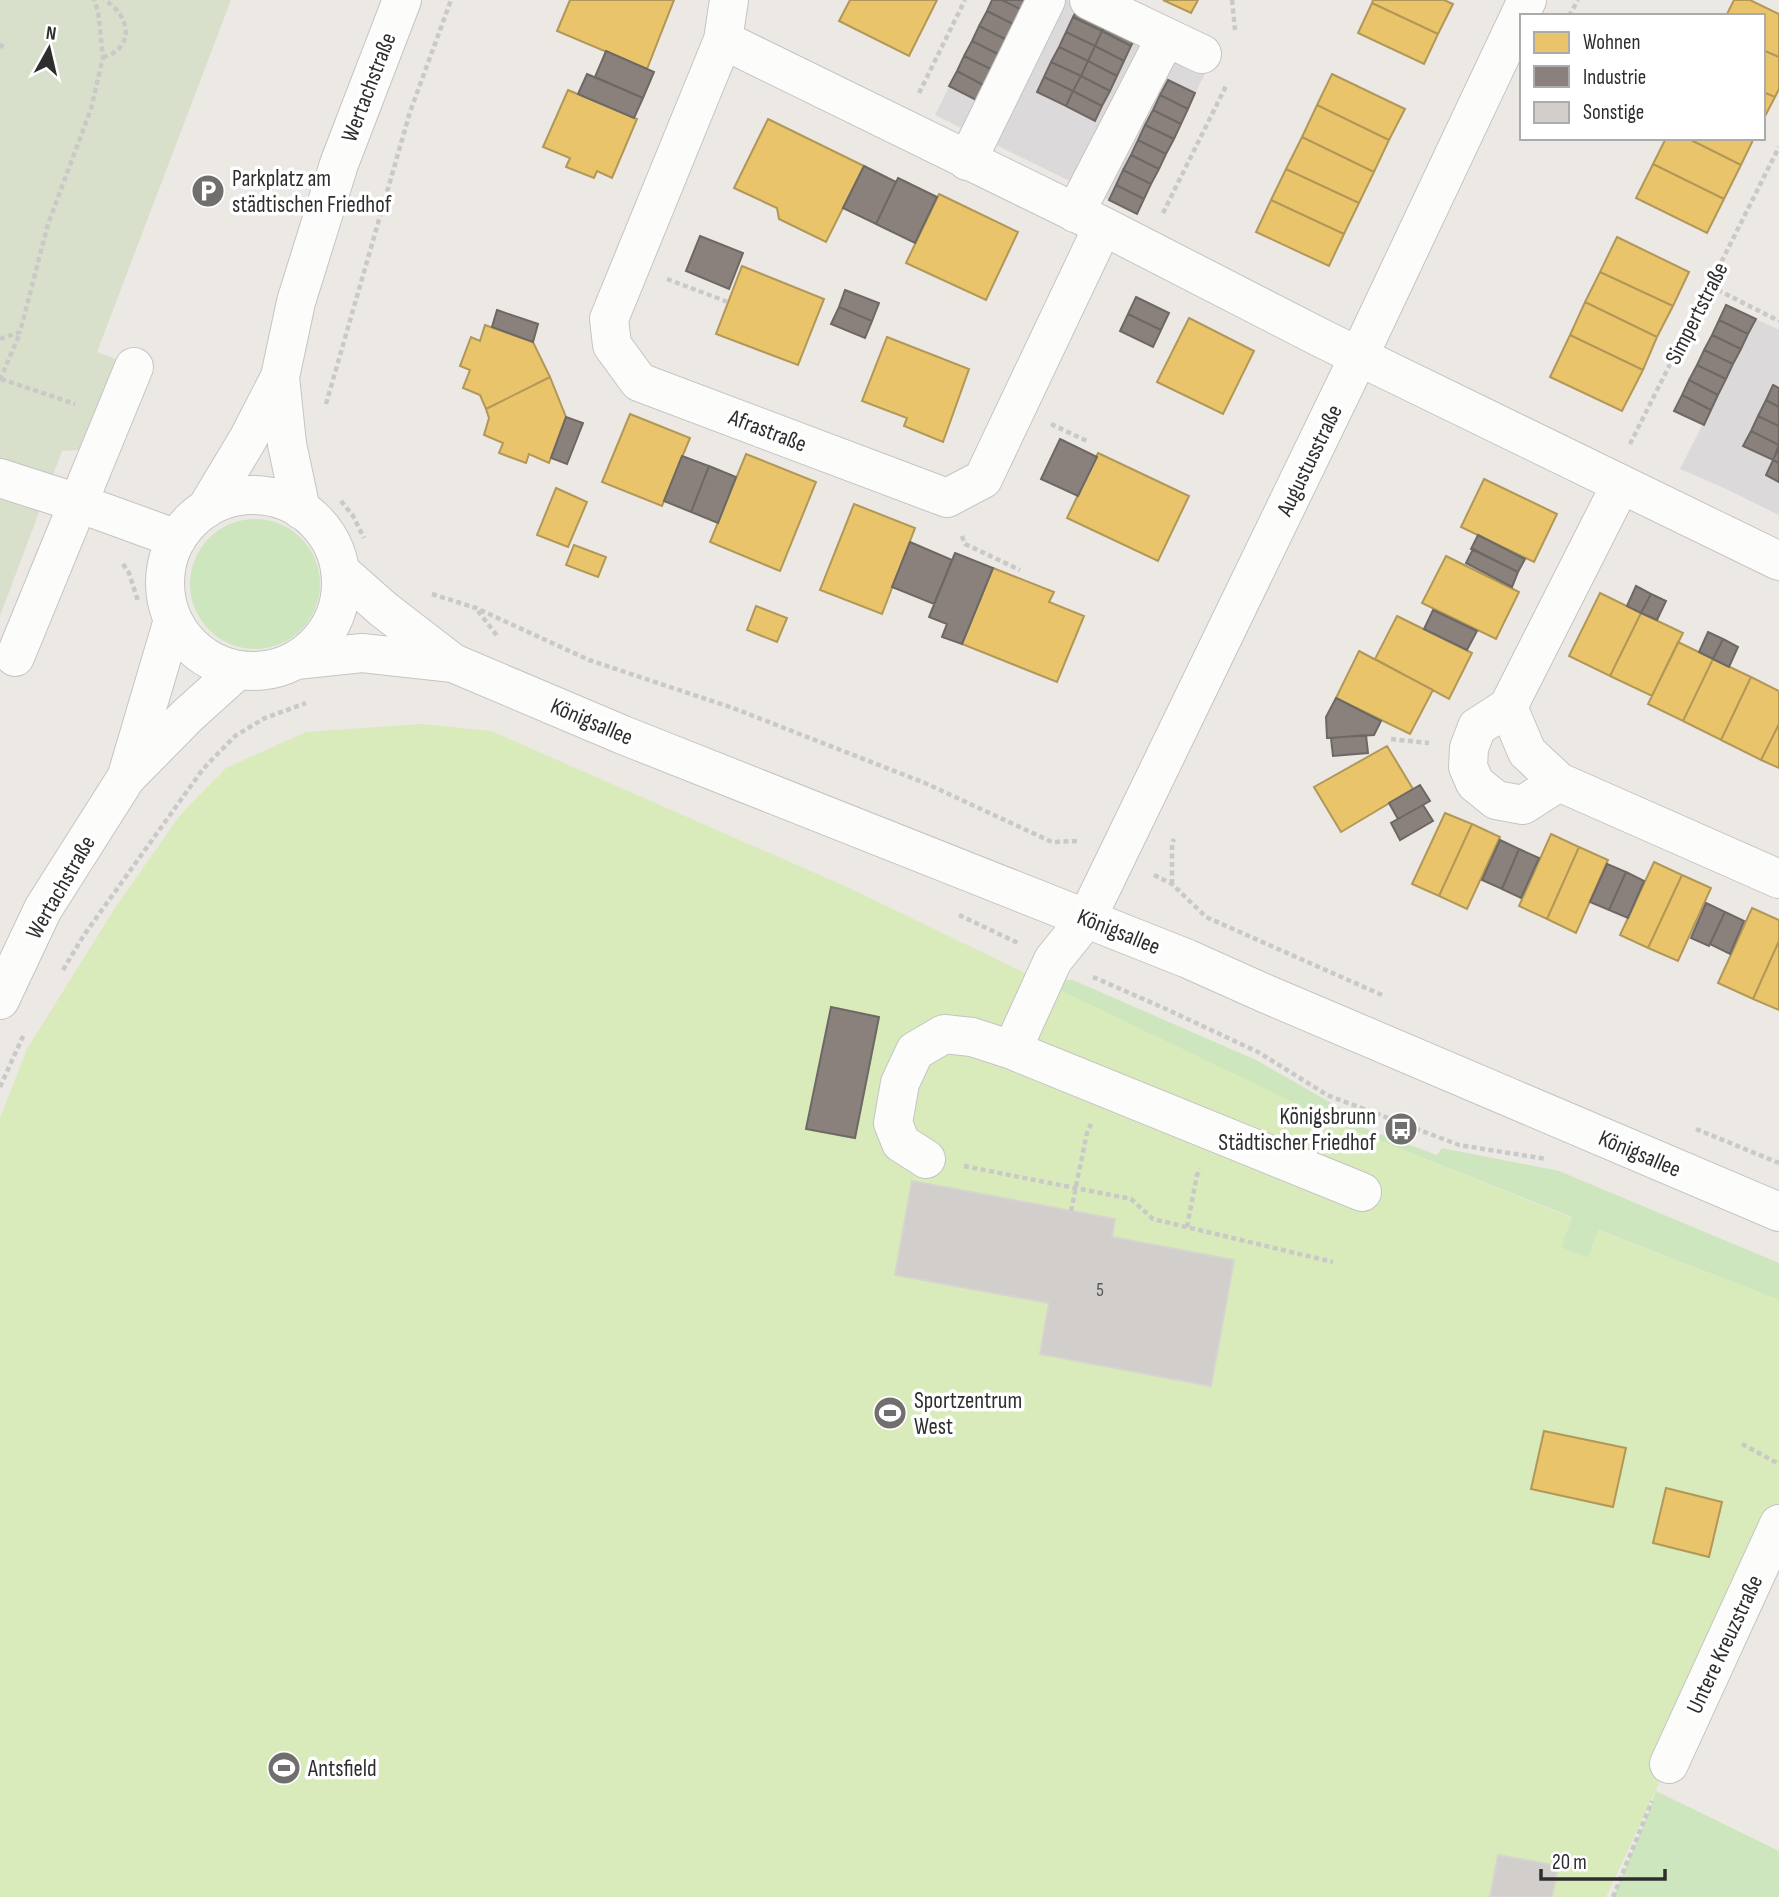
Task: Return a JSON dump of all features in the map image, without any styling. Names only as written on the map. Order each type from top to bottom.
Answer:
[{"type":"street","name":"Wertachstraße","points":[[206,509],[248,439],[280,377],[296,302],[339,164],[402,0]]},
{"type":"street","name":"Afrastraße","points":[[729,0],[723,40],[609,319],[612,345],[639,382],[947,498],[983,479],[1166,37]]},
{"type":"street","points":[[967,161],[1046,0]]},
{"type":"street","points":[[1089,0],[1166,37],[1223,56]]},
{"type":"street","name":"Augustusstraße","points":[[1013,1050],[1053,960],[1087,918],[1360,356],[1520,15]]},
{"type":"street","points":[[723,40],[1779,561]]},
{"type":"street","points":[[15,657],[134,367]]},
{"type":"street","name":"Wertachstraße","points":[[280,377],[287,444],[301,510]]},
{"type":"street","points":[[0,478],[177,539]]},
{"type":"street","points":[[1559,782],[1523,806],[1496,800],[1475,783],[1468,767],[1469,748],[1478,727],[1508,707],[1617,482]]},
{"type":"street","points":[[260,496],[288,502],[301,510],[318,525],[331,543],[353,558],[341,586],[335,615],[319,641],[309,652],[296,660],[268,669],[238,670],[211,661],[188,643],[173,620],[165,593],[171,551],[177,539],[195,517],[232,498],[260,496]]},
{"type":"street","name":"Königsallee","points":[[353,558],[383,609],[453,663],[623,735],[1188,959],[1276,999],[1779,1212]]},
{"type":"street","name":"Wertachstraße","points":[[126,778],[173,620]]},
{"type":"street","name":"Königsallee","points":[[296,660],[362,653],[453,663]]},
{"type":"street","name":"Wertachstraße","points":[[0,1000],[43,909],[126,778],[187,716],[238,670]]},
{"type":"street","points":[[1508,707],[1527,752],[1559,782],[1779,879]]},
{"type":"street","points":[[926,1159],[901,1143],[893,1124],[900,1083],[915,1051],[944,1034],[972,1037],[1013,1050],[1362,1192]]},
{"type":"street","name":"Untere Kreuzstraße","points":[[1669,1764],[1779,1524]]},
{"type":"path","points":[[94,0],[103,57],[91,108],[48,223],[20,332],[0,380],[113,416]]},
{"type":"path","points":[[103,57],[117,52],[124,41],[126,29],[117,8],[104,0]]},
{"type":"path","points":[[324,411],[410,111],[451,0]]},
{"type":"path","points":[[902,127],[965,0]]},
{"type":"path","points":[[1146,248],[1223,56],[1232,0]]},
{"type":"path","points":[[0,48],[5,41]]},
{"type":"path","name":"Simpertstraße","points":[[1617,482],[1779,147]]},
{"type":"path","points":[[630,266],[728,302]]},
{"type":"path","points":[[1710,286],[1779,321]]},
{"type":"path","points":[[0,339],[20,332]]},
{"type":"path","points":[[337,495],[361,531],[353,558]]},
{"type":"path","points":[[429,593],[476,608],[589,660],[733,708],[925,783],[1052,842],[1078,841],[1172,884],[1206,918],[1383,996]]},
{"type":"path","points":[[56,980],[84,934],[203,769],[235,736],[265,719],[316,698]]},
{"type":"path","points":[[954,913],[1258,1052],[1327,1095],[1459,1145],[1549,1160]]},
{"type":"path","points":[[0,1087],[29,1026]]},
{"type":"path","points":[[1071,1211],[1087,1133],[1105,1088]]},
{"type":"path","points":[[1689,1126],[1779,1163]]},
{"type":"path","points":[[1187,1227],[1197,1175],[1215,1133]]},
{"type":"path","points":[[926,1159],[1131,1199],[1153,1219],[1333,1262]]},
{"type":"path","points":[[1742,1444],[1779,1464]]},
{"type":"path","points":[[1613,1897],[1669,1764]]},
{"type":"shaded area","points":[[992,0],[1080,0],[1211,61],[1137,214],[935,115]]},
{"type":"shaded area","points":[[1756,319],[1779,330],[1779,515],[1680,469]]},
{"type":"green space","points":[[0,0],[231,0],[97,352],[123,362],[89,449],[62,451],[0,616]]},
{"type":"green space","points":[[255,519],[280,524],[301,538],[315,559],[320,584],[315,609],[301,630],[280,644],[255,649],[230,644],[209,630],[195,609],[190,584],[195,559],[209,538],[230,524]]},
{"type":"green space","name":"Sportzentrum West","points":[[421,724],[491,731],[847,887],[1336,1123],[1572,1218],[1561,1247],[1588,1258],[1598,1230],[1779,1300],[1779,1525],[1606,1897],[0,1897],[0,1118],[27,1049],[117,905],[181,814],[226,768],[306,732]]},
{"type":"green space","points":[[1065,980],[1073,980],[1256,1060],[1354,1116],[1351,1123],[1437,1155],[1442,1148],[1559,1171],[1779,1263],[1779,1300],[1599,1230],[1588,1258],[1560,1247],[1572,1217],[1047,1009]]},
{"type":"green space","points":[[1656,1791],[1779,1851],[1779,1897],[1613,1897]]},
{"type":"building: Wohnen","points":[[570,0],[674,0],[647,69],[557,31]]},
{"type":"building: Wohnen","points":[[850,0],[937,0],[909,56],[839,21]]},
{"type":"building: Wohnen","points":[[1163,0],[1198,0],[1191,13]]},
{"type":"building: Wohnen","points":[[1373,0],[1444,0],[1453,4],[1438,34],[1372,3]]},
{"type":"building: Wohnen","points":[[1734,0],[1750,0],[1779,14],[1779,57],[1765,51],[1765,14],[1727,14]]},
{"type":"building: Wohnen","points":[[1372,3],[1438,34],[1424,64],[1358,33]]},
{"type":"building: Wohnen","points":[[1765,51],[1779,57],[1779,89],[1775,97],[1765,93]]},
{"type":"building: Wohnen","points":[[1332,74],[1405,109],[1389,140],[1317,105]]},
{"type":"building: Wohnen","points":[[568,90],[637,119],[612,178],[597,171],[594,178],[566,167],[570,158],[543,147]]},
{"type":"building: Wohnen","points":[[1765,93],[1775,97],[1765,116]]},
{"type":"building: Wohnen","points":[[1317,105],[1389,140],[1374,172],[1302,137]]},
{"type":"building: Wohnen","points":[[768,119],[864,166],[826,242],[779,219],[777,208],[734,188]]},
{"type":"building: Wohnen","points":[[1302,137],[1374,172],[1359,203],[1286,169]]},
{"type":"building: Wohnen","points":[[1665,140],[1691,140],[1741,165],[1724,199],[1653,164]]},
{"type":"building: Wohnen","points":[[1691,140],[1753,140],[1741,165]]},
{"type":"building: Wohnen","points":[[1653,164],[1724,199],[1707,233],[1636,198]]},
{"type":"building: Wohnen","points":[[1286,169],[1359,203],[1344,234],[1271,200]]},
{"type":"building: Wohnen","points":[[939,194],[1018,232],[986,300],[906,263]]},
{"type":"building: Wohnen","points":[[1271,200],[1344,234],[1329,266],[1256,232]]},
{"type":"building: Wohnen","points":[[1617,237],[1689,272],[1673,306],[1600,272]]},
{"type":"building: Wohnen","points":[[742,266],[824,299],[798,365],[716,334]]},
{"type":"building: Wohnen","points":[[1600,272],[1673,306],[1657,337],[1585,302]]},
{"type":"building: Wohnen","points":[[1585,302],[1657,337],[1643,370],[1570,335]]},
{"type":"building: Wohnen","points":[[1189,318],[1254,351],[1223,414],[1157,382]]},
{"type":"building: Wohnen","points":[[485,325],[533,342],[550,377],[486,409],[480,395],[463,388],[470,370],[460,366],[471,337],[480,341]]},
{"type":"building: Wohnen","points":[[1570,335],[1643,370],[1622,411],[1550,377]]},
{"type":"building: Wohnen","points":[[887,337],[969,369],[943,442],[904,426],[907,418],[862,401]]},
{"type":"building: Wohnen","points":[[550,377],[566,417],[549,463],[529,454],[526,463],[499,453],[503,443],[484,435],[489,418],[486,409]]},
{"type":"building: Wohnen","points":[[630,414],[690,438],[662,506],[602,482]]},
{"type":"building: Wohnen","points":[[1098,453],[1189,496],[1158,561],[1067,518]]},
{"type":"building: Wohnen","points":[[746,454],[816,482],[780,571],[710,542]]},
{"type":"building: Wohnen","points":[[1484,479],[1557,514],[1534,562],[1461,527]]},
{"type":"building: Wohnen","points":[[556,488],[587,502],[568,547],[537,535]]},
{"type":"building: Wohnen","points":[[854,504],[915,528],[882,614],[820,590]]},
{"type":"building: Wohnen","points":[[574,545],[606,557],[598,577],[566,565]]},
{"type":"building: Wohnen","points":[[1446,556],[1519,592],[1496,639],[1422,603]]},
{"type":"building: Wohnen","points":[[993,568],[1054,592],[1049,602],[1084,616],[1057,682],[962,644]]},
{"type":"building: Wohnen","points":[[1600,593],[1641,613],[1610,676],[1569,656]]},
{"type":"building: Wohnen","points":[[756,606],[787,618],[777,642],[747,630]]},
{"type":"building: Wohnen","points":[[1641,613],[1683,633],[1652,696],[1610,676]]},
{"type":"building: Wohnen","points":[[1397,616],[1472,653],[1449,699],[1375,659]]},
{"type":"building: Wohnen","points":[[1678,642],[1713,659],[1683,721],[1648,704]]},
{"type":"building: Wohnen","points":[[1359,651],[1433,690],[1410,734],[1336,698]]},
{"type":"building: Wohnen","points":[[1713,659],[1751,677],[1721,740],[1683,721]]},
{"type":"building: Wohnen","points":[[1751,677],[1779,691],[1779,724],[1761,760],[1721,740]]},
{"type":"building: Wohnen","points":[[1779,724],[1779,768],[1761,760]]},
{"type":"building: Wohnen","points":[[1387,746],[1413,789],[1341,832],[1314,787]]},
{"type":"building: Wohnen","points":[[1445,813],[1472,824],[1439,896],[1412,884]]},
{"type":"building: Wohnen","points":[[1472,824],[1500,837],[1467,909],[1439,896]]},
{"type":"building: Wohnen","points":[[1551,834],[1579,847],[1547,919],[1519,906]]},
{"type":"building: Wohnen","points":[[1579,847],[1608,860],[1576,933],[1547,919]]},
{"type":"building: Wohnen","points":[[1654,862],[1682,875],[1648,948],[1620,935]]},
{"type":"building: Wohnen","points":[[1682,875],[1711,888],[1678,961],[1648,948]]},
{"type":"building: Wohnen","points":[[1752,908],[1779,920],[1779,941],[1753,999],[1718,983]]},
{"type":"building: Wohnen","points":[[1779,941],[1779,1010],[1753,999]]},
{"type":"building: Wohnen","points":[[1544,1431],[1626,1448],[1613,1507],[1531,1489]]},
{"type":"building: Wohnen","points":[[1666,1488],[1722,1502],[1709,1557],[1653,1543]]},
{"type":"building: Industrie","points":[[992,0],[1002,0],[1022,10],[1015,25],[987,11]]},
{"type":"building: Industrie","points":[[1002,0],[1027,0],[1022,10]]},
{"type":"building: Industrie","points":[[1081,3],[1110,16],[1102,31],[1073,17]]},
{"type":"building: Industrie","points":[[987,11],[1015,25],[1007,40],[979,26]]},
{"type":"building: Industrie","points":[[1110,16],[1139,31],[1131,46],[1102,31]]},
{"type":"building: Industrie","points":[[1073,17],[1102,31],[1095,46],[1066,32]]},
{"type":"building: Industrie","points":[[979,26],[1007,40],[1000,55],[972,41]]},
{"type":"building: Industrie","points":[[1102,31],[1131,46],[1124,61],[1095,46]]},
{"type":"building: Industrie","points":[[1066,32],[1095,46],[1088,61],[1059,47]]},
{"type":"building: Industrie","points":[[972,41],[1000,55],[993,70],[964,56]]},
{"type":"building: Industrie","points":[[1095,46],[1124,61],[1117,76],[1088,61]]},
{"type":"building: Industrie","points":[[1059,47],[1088,61],[1081,76],[1051,62]]},
{"type":"building: Industrie","points":[[606,51],[654,72],[643,98],[595,77]]},
{"type":"building: Industrie","points":[[964,56],[993,70],[985,86],[957,71]]},
{"type":"building: Industrie","points":[[1088,61],[1117,76],[1110,91],[1081,76]]},
{"type":"building: Industrie","points":[[1051,62],[1081,76],[1073,91],[1044,77]]},
{"type":"building: Industrie","points":[[957,71],[985,86],[978,101],[949,86]]},
{"type":"building: Industrie","points":[[587,74],[643,98],[634,118],[578,94]]},
{"type":"building: Industrie","points":[[1081,76],[1110,91],[1102,106],[1073,91]]},
{"type":"building: Industrie","points":[[1044,77],[1073,91],[1066,106],[1037,92]]},
{"type":"building: Industrie","points":[[1168,80],[1195,93],[1188,109],[1160,95]]},
{"type":"building: Industrie","points":[[1073,91],[1102,106],[1095,121],[1066,106]]},
{"type":"building: Industrie","points":[[1160,95],[1188,109],[1181,124],[1153,110]]},
{"type":"building: Industrie","points":[[1153,110],[1181,124],[1174,139],[1145,125]]},
{"type":"building: Industrie","points":[[1145,125],[1174,139],[1166,154],[1138,140]]},
{"type":"building: Industrie","points":[[1138,140],[1166,154],[1159,169],[1131,155]]},
{"type":"building: Industrie","points":[[1131,155],[1159,169],[1151,184],[1123,170]]},
{"type":"building: Industrie","points":[[864,166],[896,182],[876,224],[843,208]]},
{"type":"building: Industrie","points":[[1123,170],[1151,184],[1144,199],[1116,185]]},
{"type":"building: Industrie","points":[[898,178],[937,197],[915,243],[876,224]]},
{"type":"building: Industrie","points":[[1116,185],[1144,199],[1137,214],[1109,200]]},
{"type":"building: Industrie","points":[[700,236],[743,253],[729,289],[686,271]]},
{"type":"building: Industrie","points":[[845,290],[879,303],[872,321],[839,307]]},
{"type":"building: Industrie","points":[[1136,297],[1169,313],[1161,330],[1128,314]]},
{"type":"building: Industrie","points":[[1726,305],[1756,319],[1748,334],[1719,320]]},
{"type":"building: Industrie","points":[[839,307],[872,321],[865,338],[831,324]]},
{"type":"building: Industrie","points":[[497,310],[538,324],[533,342],[492,327]]},
{"type":"building: Industrie","points":[[1128,314],[1161,330],[1153,347],[1120,331]]},
{"type":"building: Industrie","points":[[1719,320],[1748,334],[1741,349],[1712,335]]},
{"type":"building: Industrie","points":[[1712,335],[1741,349],[1733,364],[1704,350]]},
{"type":"building: Industrie","points":[[1704,350],[1733,364],[1726,379],[1697,365]]},
{"type":"building: Industrie","points":[[1697,365],[1726,379],[1718,395],[1689,380]]},
{"type":"building: Industrie","points":[[1689,380],[1718,395],[1711,410],[1682,395]]},
{"type":"building: Industrie","points":[[1773,385],[1779,388],[1779,407],[1766,400]]},
{"type":"building: Industrie","points":[[1682,395],[1711,410],[1704,425],[1674,411]]},
{"type":"building: Industrie","points":[[1766,400],[1779,407],[1779,426],[1758,416]]},
{"type":"building: Industrie","points":[[1758,416],[1779,426],[1779,445],[1751,431]]},
{"type":"building: Industrie","points":[[566,417],[583,423],[567,464],[551,458]]},
{"type":"building: Industrie","points":[[1751,431],[1779,445],[1773,460],[1743,446]]},
{"type":"building: Industrie","points":[[1060,439],[1097,457],[1078,496],[1041,479]]},
{"type":"building: Industrie","points":[[1779,448],[1779,463],[1773,460]]},
{"type":"building: Industrie","points":[[682,456],[709,466],[691,512],[664,501]]},
{"type":"building: Industrie","points":[[1773,460],[1779,463],[1779,482],[1766,475]]},
{"type":"building: Industrie","points":[[709,466],[736,477],[718,523],[691,512]]},
{"type":"building: Industrie","points":[[1478,535],[1525,559],[1518,572],[1471,549]]},
{"type":"building: Industrie","points":[[910,542],[952,560],[934,604],[892,587]]},
{"type":"building: Industrie","points":[[1473,549],[1518,572],[1512,587],[1466,563]]},
{"type":"building: Industrie","points":[[955,553],[993,568],[962,644],[942,637],[947,624],[929,617]]},
{"type":"building: Industrie","points":[[1636,586],[1651,594],[1641,613],[1627,606]]},
{"type":"building: Industrie","points":[[1651,594],[1666,601],[1657,620],[1641,613]]},
{"type":"building: Industrie","points":[[1433,610],[1477,631],[1467,650],[1424,629]]},
{"type":"building: Industrie","points":[[1708,632],[1723,639],[1713,659],[1699,652]]},
{"type":"building: Industrie","points":[[1723,639],[1738,647],[1729,667],[1713,659]]},
{"type":"building: Industrie","points":[[1336,698],[1381,721],[1374,735],[1327,738],[1326,717]]},
{"type":"building: Industrie","points":[[1366,735],[1368,753],[1333,756],[1331,738]]},
{"type":"building: Industrie","points":[[1420,785],[1430,801],[1398,819],[1389,803]]},
{"type":"building: Industrie","points":[[1423,805],[1433,821],[1400,840],[1391,823]]},
{"type":"building: Industrie","points":[[1500,840],[1519,849],[1502,889],[1482,880]]},
{"type":"building: Industrie","points":[[1519,849],[1539,858],[1521,898],[1502,889]]},
{"type":"building: Industrie","points":[[1607,864],[1626,872],[1609,910],[1590,902]]},
{"type":"building: Industrie","points":[[1626,872],[1644,881],[1628,918],[1609,910]]},
{"type":"building: Industrie","points":[[1706,903],[1725,912],[1709,946],[1691,938]]},
{"type":"building: Industrie","points":[[1725,912],[1744,921],[1730,954],[1710,944]]},
{"type":"building: Industrie","points":[[831,1007],[879,1017],[855,1138],[806,1129]]},
{"type":"building: Sonstige","points":[[912,1181],[1115,1219],[1112,1237],[1234,1260],[1211,1386],[1040,1354],[1049,1303],[895,1275]]},
{"type":"building: Sonstige","points":[[1498,1855],[1558,1866],[1552,1897],[1490,1897]]},
{"type":"place","name":"Parkplatz am städtischen Friedhof","points":[[208,191]]},
{"type":"place","name":"Königsbrunn Städtischer Friedhof","points":[[1401,1129]]},
{"type":"place","name":"Sportzentrum West","points":[[890,1413]]},
{"type":"place","name":"Antsfield","points":[[284,1768]]}]
